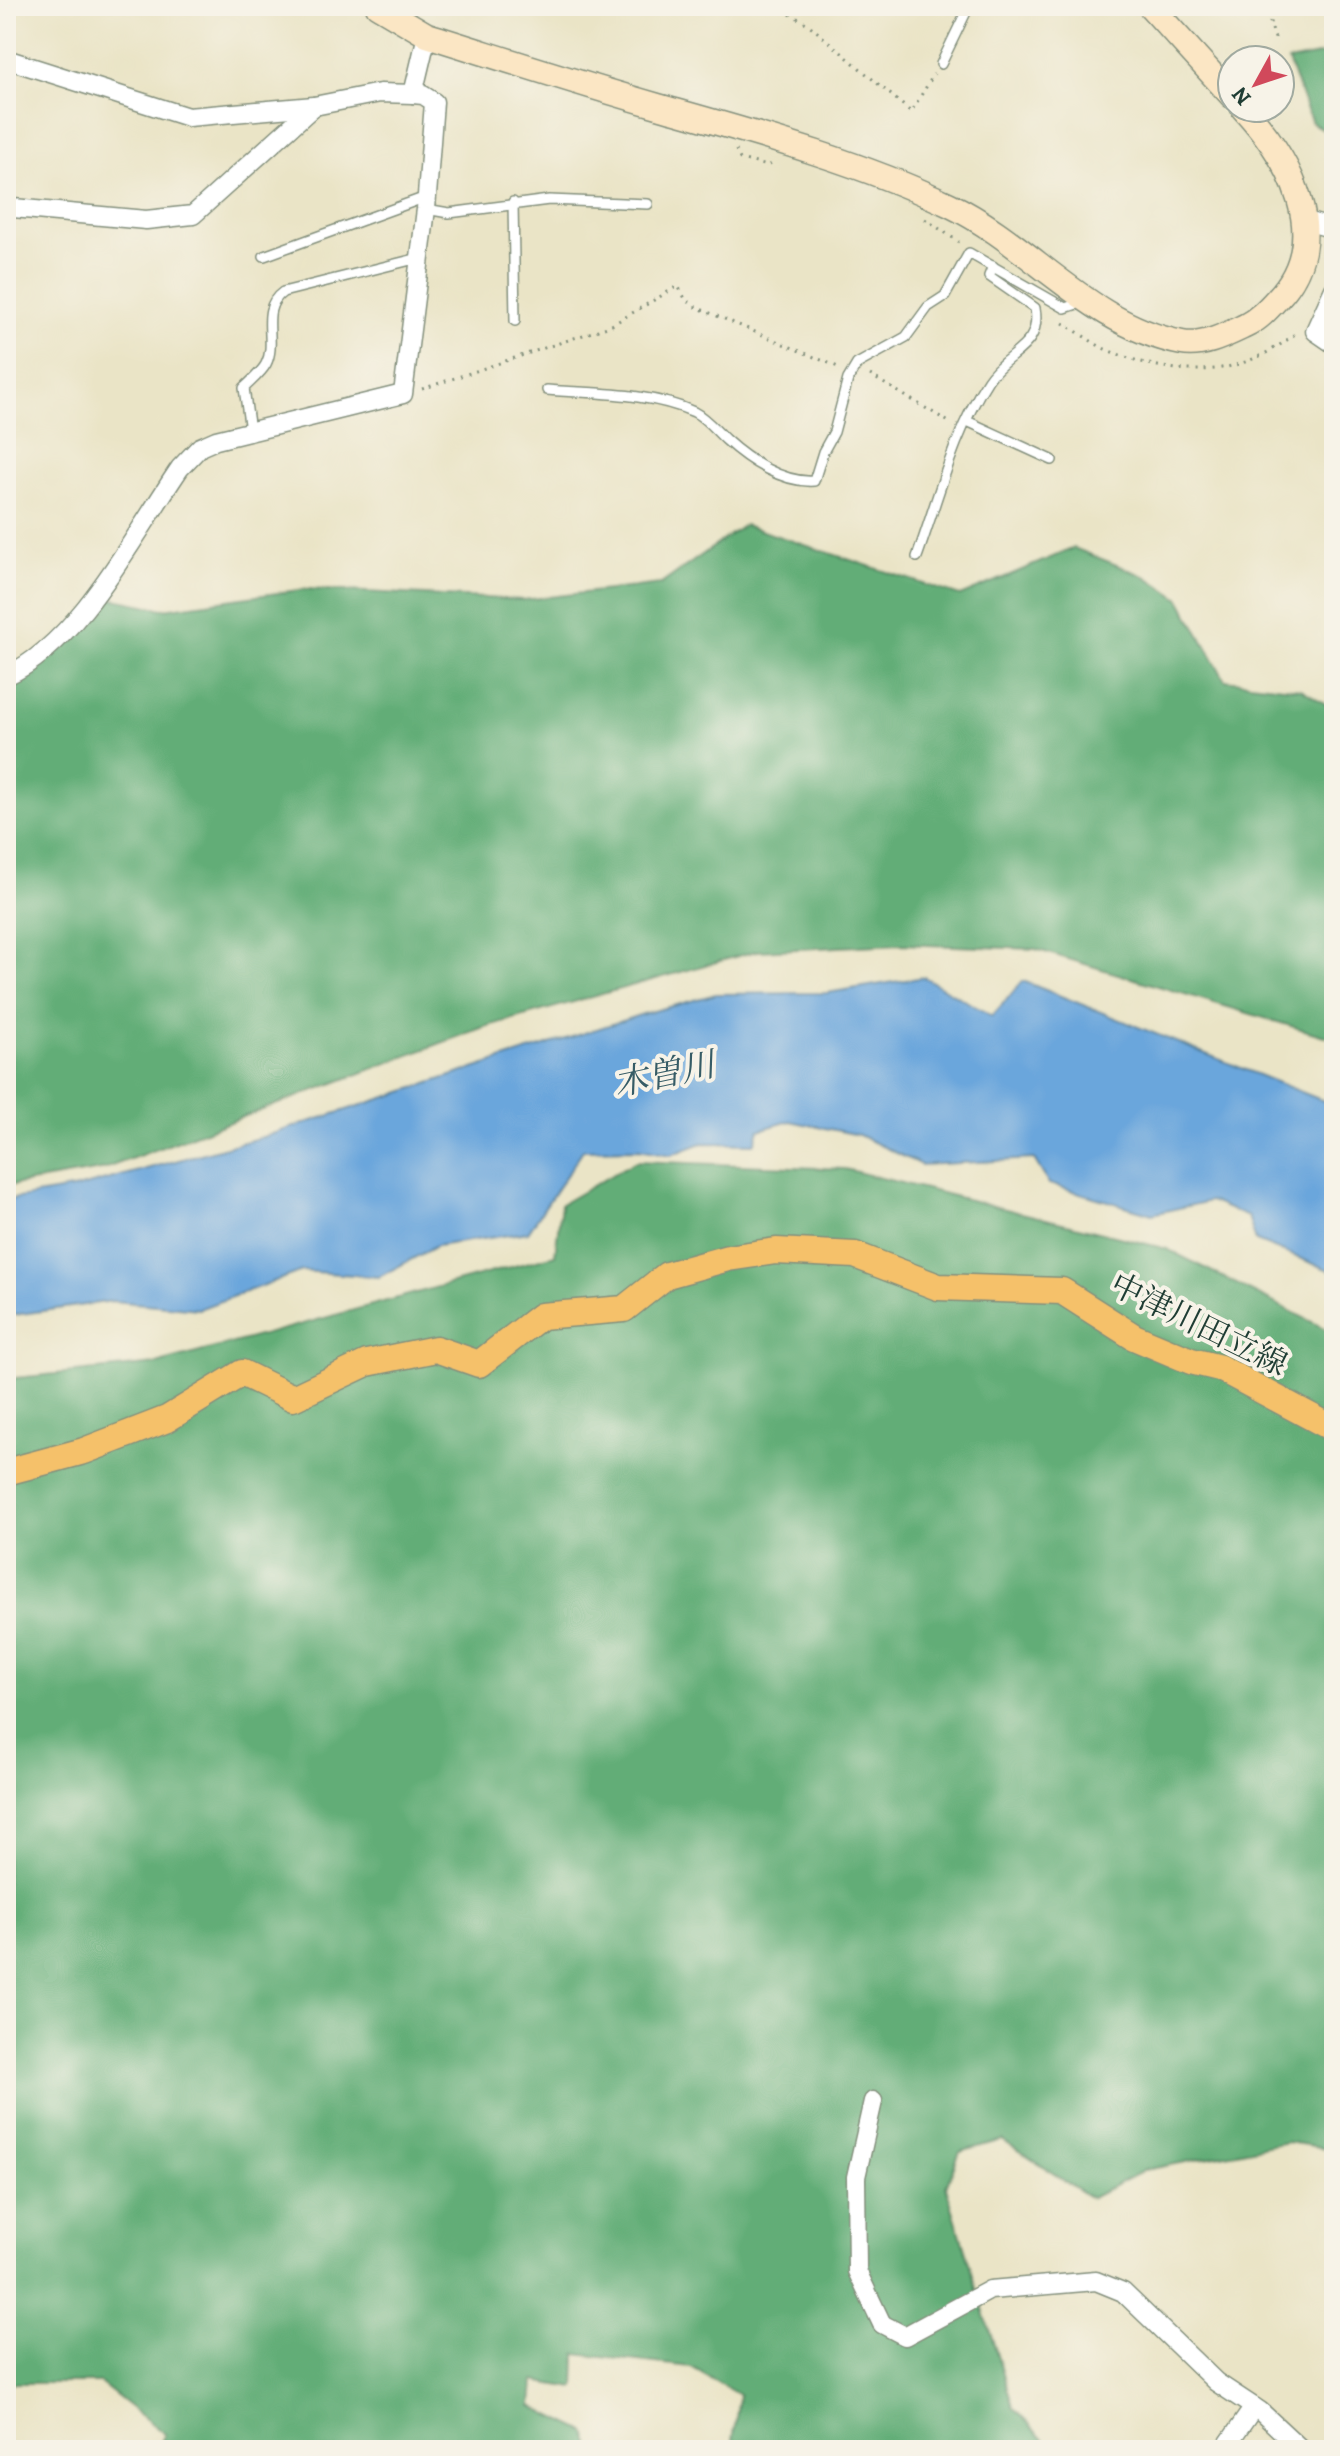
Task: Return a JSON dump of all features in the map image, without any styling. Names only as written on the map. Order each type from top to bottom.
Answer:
[{"type":"main road","name":"中津川田立線","points":[[6,1472],[84,1451],[167,1419],[242,1373],[293,1398],[367,1363],[436,1349],[479,1364],[541,1316],[624,1309],[667,1275],[728,1258],[776,1251],[855,1255],[938,1287],[1062,1291],[1134,1337],[1191,1361],[1220,1368],[1334,1429]]},
{"type":"street","points":[[378,6],[427,35],[871,171],[952,206],[1012,243],[1086,301],[1138,330],[1185,343],[1210,341],[1253,323],[1288,288],[1305,255],[1306,221],[1296,188],[1269,137],[1257,124]]},
{"type":"street","points":[[1150,6],[1216,78]]},
{"type":"street","points":[[413,94],[427,35]]},
{"type":"street","points":[[6,59],[188,117],[314,106],[380,93],[413,94],[434,102],[427,203],[403,394],[250,431],[200,447],[180,468],[58,641],[29,666],[6,676]]},
{"type":"street","points":[[6,211],[13,208],[146,220],[193,215],[314,106]]},
{"type":"street","points":[[1306,221],[1334,229]]},
{"type":"street","points":[[1334,289],[1315,331],[1334,344]]},
{"type":"street","points":[[873,2101],[856,2177],[857,2271],[882,2324],[905,2336],[990,2290],[1096,2281],[1123,2292],[1216,2382],[1254,2407],[1302,2450]]},
{"type":"street","points":[[1224,2450],[1254,2407]]},
{"type":"lane","points":[[941,64],[969,6]]},
{"type":"lane","points":[[264,256],[427,203],[449,213],[513,202],[549,200],[648,204]]},
{"type":"lane","points":[[513,202],[515,321]]},
{"type":"lane","points":[[547,390],[671,404],[698,414],[758,464],[783,476],[814,481],[854,370],[906,337],[928,307],[945,296],[969,253],[1065,308],[1086,301]]},
{"type":"lane","points":[[250,431],[244,388],[267,363],[270,309],[274,299],[283,292],[419,258]]},
{"type":"lane","points":[[917,557],[965,426],[989,379],[1030,341],[1038,325],[1035,308],[989,276],[993,266]]},
{"type":"lane","points":[[965,426],[1052,460]]},
{"type":"path","points":[[776,6],[808,24],[911,112],[941,64]]},
{"type":"path","points":[[1275,6],[1270,23],[1277,44]]},
{"type":"path","points":[[734,148],[740,159],[768,166],[775,162]]},
{"type":"path","points":[[921,216],[964,245],[969,253]]},
{"type":"path","points":[[403,394],[610,326],[678,286],[686,300],[696,307],[854,370],[965,426]]},
{"type":"green space","points":[[1334,52],[1334,135],[1312,123],[1296,82],[1296,59]]},
{"type":"green space","points":[[744,525],[960,596],[1074,548],[1147,577],[1180,599],[1225,680],[1301,689],[1334,709],[1334,1039],[1035,949],[900,944],[756,951],[484,1027],[101,1170],[6,1186],[6,687],[18,685],[110,598],[163,609],[306,589],[523,600],[661,584]]},
{"type":"green space","points":[[636,1161],[845,1169],[1167,1249],[1334,1333],[1334,2149],[1287,2142],[1145,2170],[1091,2198],[1002,2140],[960,2152],[946,2187],[1013,2407],[1054,2450],[732,2450],[739,2395],[691,2367],[576,2354],[575,2388],[534,2381],[532,2406],[586,2432],[592,2450],[157,2450],[165,2434],[100,2383],[6,2383],[6,1379],[156,1364],[555,1255],[561,1204]]},
{"type":"water","name":"木曽川","points":[[924,977],[992,1016],[1023,981],[1334,1105],[1334,1272],[1256,1241],[1248,1217],[1210,1201],[1152,1214],[1049,1184],[1034,1159],[921,1165],[859,1135],[790,1121],[759,1130],[754,1144],[702,1143],[671,1155],[639,1149],[583,1150],[528,1232],[436,1246],[379,1277],[302,1271],[199,1309],[113,1301],[6,1316],[6,1200],[77,1188],[266,1136],[643,1014],[716,994],[827,993]]}]
